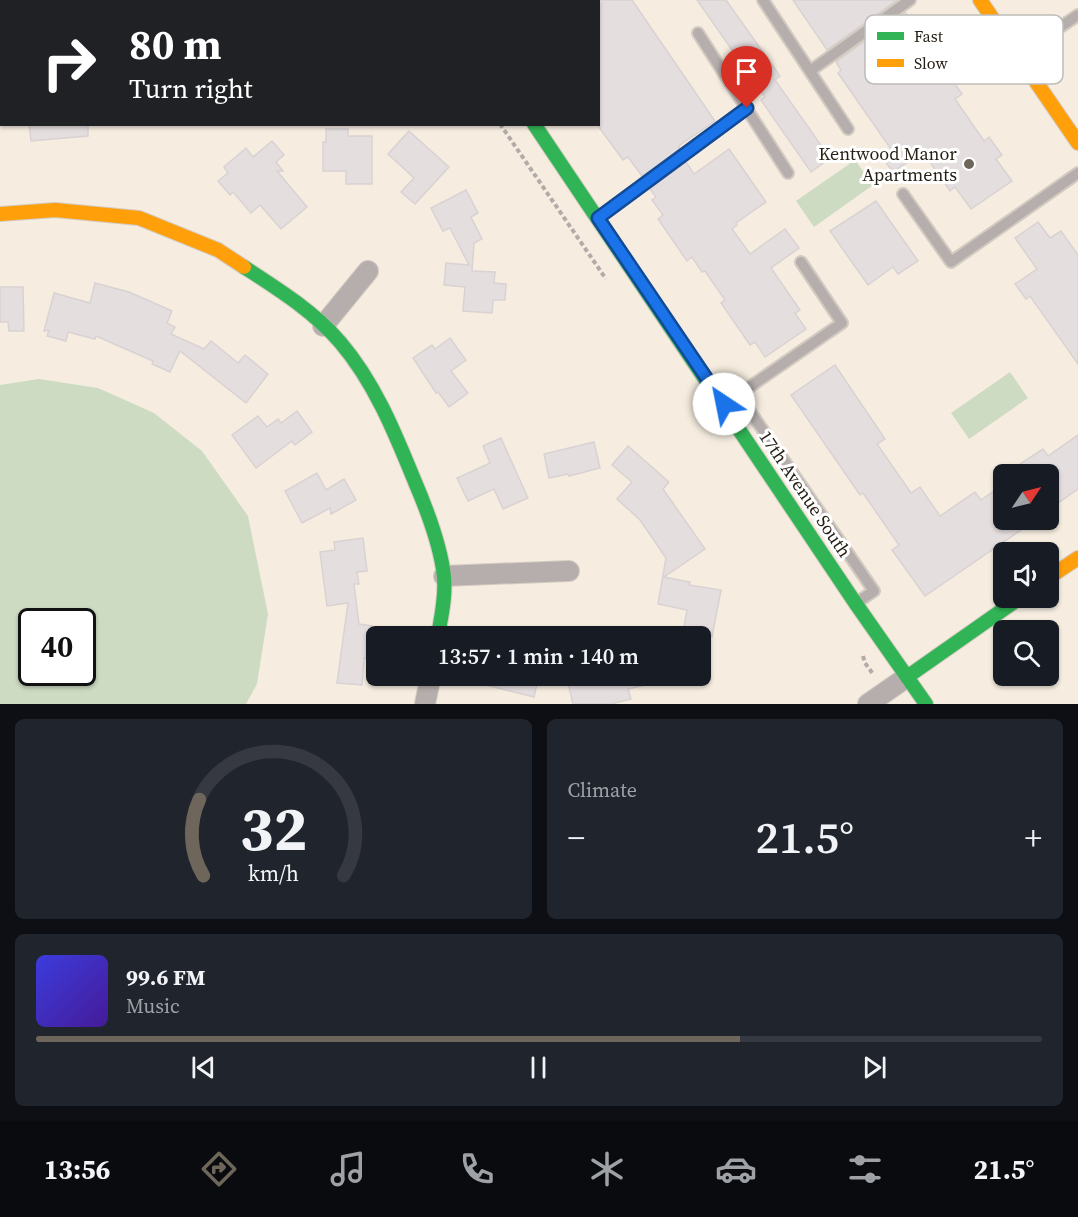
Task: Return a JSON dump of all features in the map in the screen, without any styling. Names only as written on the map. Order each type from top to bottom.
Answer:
[{"type":"street","points":[[980,0],[990,15]]},
{"type":"street","points":[[1037,84],[1078,143]]},
{"type":"street","name":"17th Avenue South","points":[[535,126],[926,704]]},
{"type":"street","points":[[0,214],[55,210],[140,218],[218,250],[297,301],[340,342],[373,389],[392,422],[430,518],[444,576],[439,626]]},
{"type":"street","points":[[323,326],[368,271]]},
{"type":"street","points":[[1059,571],[1078,558]]},
{"type":"street","points":[[444,576],[569,571]]},
{"type":"street","points":[[868,704],[1005,608]]},
{"type":"street","points":[[425,704],[429,686]]},
{"type":"lane","points":[[763,0],[848,129]]},
{"type":"lane","points":[[889,15],[910,0]]},
{"type":"lane","points":[[1063,25],[1078,15]]},
{"type":"lane","points":[[810,71],[865,32]]},
{"type":"lane","points":[[698,33],[788,173]]},
{"type":"lane","points":[[598,218],[747,108]]},
{"type":"lane","points":[[903,194],[951,262],[1078,173]]},
{"type":"lane","points":[[724,404],[842,323],[801,262]]},
{"type":"lane","points":[[738,394],[874,591],[856,603]]},
{"type":"green space","points":[[855,160],[873,185],[814,227],[796,201]]},
{"type":"green space","points":[[1010,372],[1028,398],[969,439],[951,413]]},
{"type":"green space","points":[[39,379],[98,388],[154,413],[202,451],[248,516],[268,614],[257,684],[246,704],[0,704],[0,385]]},
{"type":"building","points":[[600,0],[632,0],[715,121],[680,145],[678,150],[642,176],[628,157],[623,160],[598,126],[600,126]]},
{"type":"building","points":[[697,0],[726,0],[780,76],[775,80],[830,158],[811,172],[761,100],[765,97]]},
{"type":"building","points":[[793,0],[897,0],[876,15],[865,15],[865,23],[827,50]]},
{"type":"building","points":[[865,41],[865,84],[955,84],[962,94],[955,99],[984,141],[989,137],[1002,155],[996,159],[1012,181],[971,209],[955,187],[950,191],[923,152],[893,172],[881,156],[891,149],[838,73],[841,70],[836,62]]},
{"type":"building","points":[[29,126],[88,126],[88,136],[31,141]]},
{"type":"building","points":[[326,129],[348,129],[348,136],[372,136],[372,184],[346,184],[346,171],[323,171],[323,142],[326,142]]},
{"type":"building","points":[[409,131],[449,167],[415,204],[401,192],[414,178],[388,154]]},
{"type":"building","points":[[272,141],[284,155],[276,162],[283,171],[277,171],[307,207],[281,229],[260,205],[251,213],[233,192],[230,195],[218,181],[228,173],[224,167],[246,148],[253,157]]},
{"type":"building","points":[[729,149],[766,202],[736,223],[737,225],[732,229],[750,254],[785,229],[799,248],[771,268],[800,310],[795,313],[806,329],[765,357],[755,342],[750,345],[721,303],[725,300],[705,271],[702,272],[692,257],[687,261],[658,219],[663,215],[652,200],[656,197],[650,189],[686,162],[694,174]]},
{"type":"building","points":[[466,190],[478,213],[471,217],[482,239],[474,243],[472,271],[495,272],[494,283],[506,284],[505,300],[493,300],[492,313],[463,311],[465,287],[444,285],[446,263],[469,265],[450,228],[443,231],[431,208]]},
{"type":"building","points":[[876,201],[918,261],[898,274],[893,267],[868,285],[830,231]]},
{"type":"building","points":[[1038,222],[1050,238],[1061,231],[1078,255],[1078,364],[1030,296],[1026,299],[1015,284],[1037,269],[1015,238]]},
{"type":"building","points":[[95,283],[129,292],[172,311],[167,323],[175,327],[171,334],[204,349],[211,341],[238,363],[245,355],[268,374],[246,403],[180,351],[170,372],[152,364],[153,361],[96,336],[95,339],[68,332],[66,341],[47,336],[49,330],[44,331],[54,293],[90,303]]},
{"type":"building","points":[[0,287],[23,287],[24,331],[9,331],[8,322],[0,322]]},
{"type":"building","points":[[450,338],[466,360],[451,371],[468,393],[449,407],[438,392],[436,393],[413,358],[432,345],[435,349]]},
{"type":"building","points":[[835,365],[885,439],[877,444],[911,493],[920,487],[940,516],[975,492],[981,500],[993,492],[993,530],[1021,530],[1004,542],[993,542],[993,549],[925,596],[892,550],[899,545],[863,493],[860,495],[791,395]]},
{"type":"building","points":[[297,411],[312,432],[295,445],[292,441],[256,468],[232,435],[258,416],[267,427],[278,419],[281,423]]},
{"type":"building","points":[[1078,435],[1078,489],[1059,502],[1059,464],[1020,464],[1043,449],[1048,456]]},
{"type":"building","points":[[501,438],[528,498],[503,509],[494,489],[468,501],[457,478],[490,463],[483,446]]},
{"type":"building","points":[[594,442],[600,468],[569,476],[568,474],[549,478],[544,454]]},
{"type":"building","points":[[628,446],[669,482],[663,489],[705,549],[664,577],[690,582],[689,585],[721,590],[712,637],[711,626],[684,626],[687,610],[658,604],[666,558],[640,520],[617,499],[632,482],[612,465]]},
{"type":"building","points":[[317,473],[326,490],[344,479],[356,500],[331,514],[330,508],[302,523],[285,491]]},
{"type":"building","points":[[363,538],[367,571],[357,572],[359,584],[354,584],[359,624],[372,626],[366,626],[366,658],[364,658],[362,685],[337,683],[348,603],[327,606],[320,552],[335,550],[334,542]]},
{"type":"building","points":[[489,686],[536,686],[534,697]]},
{"type":"building","points":[[569,686],[641,686],[628,689],[631,699],[611,704],[573,704]]},
{"type":"traffic: fast","points":[[535,126],[856,604],[926,704]]},
{"type":"traffic: fast","points":[[244,267],[295,301],[330,331],[364,374],[374,391],[400,445],[424,504],[440,553],[444,592],[440,626]]},
{"type":"traffic: fast","points":[[907,677],[1005,608]]},
{"type":"traffic: slow","points":[[980,0],[990,15]]},
{"type":"traffic: slow","points":[[1038,84],[1078,143]]},
{"type":"traffic: slow","points":[[0,214],[55,210],[139,218],[218,250],[244,267]]},
{"type":"traffic: slow","points":[[1059,571],[1078,558]]},
{"type":"place","name":"Kentwood Manor Apartments","points":[[969,164]]},
{"type":"route","points":[[724,404],[598,218],[747,108]]}]
